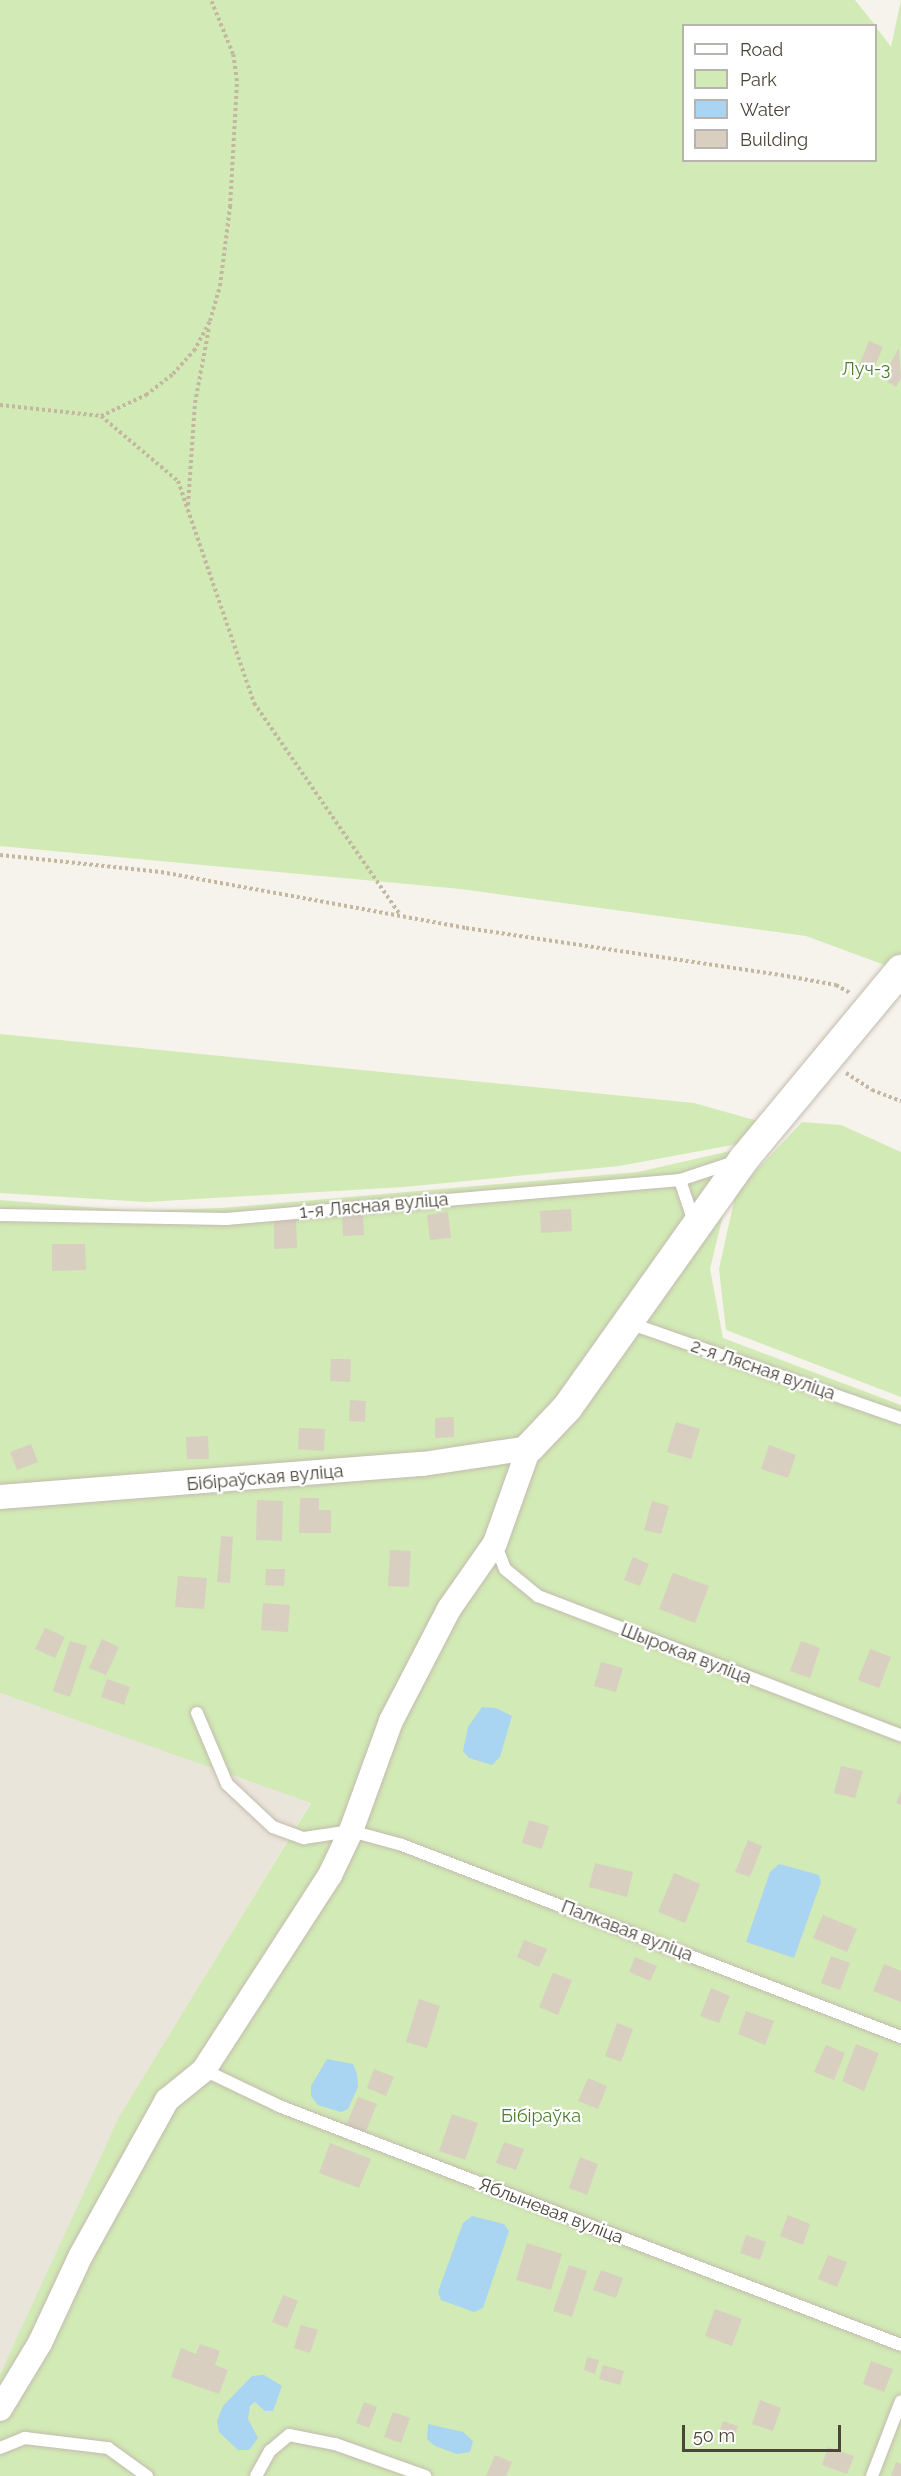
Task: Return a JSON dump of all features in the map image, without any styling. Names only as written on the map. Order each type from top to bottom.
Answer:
[{"type":"street","points":[[0,2409],[40,2343],[81,2255],[167,2100],[204,2070],[330,1875],[351,1831],[391,1721],[449,1609],[495,1544],[529,1448],[567,1408],[625,1322],[696,1229],[744,1159],[828,1061],[901,970]]},
{"type":"street","name":"Бібіраўская вуліца","points":[[0,1497],[423,1464],[529,1448]]},
{"type":"lane","name":"1-я Лясная вуліца","points":[[0,1215],[226,1219],[680,1180],[744,1159]]},
{"type":"lane","points":[[680,1180],[696,1229]]},
{"type":"lane","name":"2-я Лясная вуліца","points":[[625,1322],[901,1418]]},
{"type":"lane","name":"Шырокая вуліца","points":[[495,1544],[505,1569],[538,1596],[901,1734]]},
{"type":"lane","points":[[197,1713],[227,1784],[273,1827],[304,1838],[351,1831]]},
{"type":"lane","name":"Палкавая вуліца","points":[[351,1831],[402,1845],[901,2037]]},
{"type":"lane","name":"Яблыневая вуліца","points":[[204,2070],[279,2106],[901,2345]]},
{"type":"lane","points":[[872,2476],[901,2401]]},
{"type":"lane","points":[[256,2476],[270,2451],[289,2435],[335,2444],[425,2476]]},
{"type":"lane","points":[[0,2448],[25,2439],[108,2448],[147,2476]]},
{"type":"path","points":[[188,509],[195,403],[227,240],[237,81],[233,54],[211,0]]},
{"type":"path","points":[[0,405],[100,416],[146,395],[173,374],[194,351],[210,321]]},
{"type":"path","points":[[100,416],[178,482],[254,703],[400,915]]},
{"type":"path","points":[[0,855],[161,872],[400,915],[836,985],[872,1005]]},
{"type":"path","points":[[828,1061],[872,1090],[901,1101]]},
{"type":"shaded area","points":[[0,1693],[311,1802],[120,2117],[0,2374]]},
{"type":"green space","name":"Луч-3","points":[[0,0],[855,0],[874,24],[682,24],[682,162],[877,162],[877,28],[891,47],[901,0],[901,971],[806,936],[461,889],[0,846]]},
{"type":"green space","points":[[0,1034],[694,1103],[765,1123],[743,1143],[619,1166],[404,1187],[146,1202],[0,1193]]},
{"type":"green space","points":[[802,1122],[841,1125],[901,1152],[901,1397],[726,1330],[719,1269],[736,1192]]},
{"type":"green space","name":"Бібіраўка","points":[[739,1149],[710,1269],[723,1338],[901,1405],[901,2476],[0,2476],[0,2374],[119,2117],[311,1803],[0,1693],[0,1200],[137,1211],[222,1208],[638,1172]]},
{"type":"water","points":[[482,1707],[496,1708],[512,1716],[500,1757],[492,1765],[469,1758],[463,1751],[468,1727]]},
{"type":"water","points":[[779,1864],[819,1875],[821,1882],[794,1958],[746,1942],[770,1872]]},
{"type":"water","points":[[327,2059],[353,2064],[357,2074],[358,2087],[348,2109],[341,2112],[318,2105],[311,2096],[311,2086]]},
{"type":"water","points":[[472,2216],[504,2224],[509,2231],[483,2308],[474,2312],[441,2300],[438,2292],[463,2223]]},
{"type":"water","points":[[264,2375],[282,2386],[273,2411],[265,2411],[255,2402],[250,2406],[248,2419],[258,2438],[249,2450],[238,2450],[219,2432],[217,2421],[223,2406],[252,2376]]},
{"type":"water","points":[[428,2424],[463,2432],[473,2441],[470,2452],[457,2454],[435,2446],[427,2439]]},
{"type":"building","points":[[869,341],[883,347],[873,371],[859,366]]},
{"type":"building","points":[[899,348],[901,378],[896,387],[882,378]]},
{"type":"building","points":[[571,1209],[572,1231],[541,1233],[540,1211]]},
{"type":"building","points":[[448,1212],[451,1238],[430,1240],[427,1215]]},
{"type":"building","points":[[342,1215],[363,1215],[364,1235],[343,1236]]},
{"type":"building","points":[[296,1219],[297,1248],[274,1249],[274,1220]]},
{"type":"building","points":[[52,1244],[85,1244],[86,1270],[52,1271]]},
{"type":"building","points":[[331,1359],[351,1359],[350,1382],[330,1381]]},
{"type":"building","points":[[350,1400],[366,1401],[365,1422],[349,1421]]},
{"type":"building","points":[[454,1417],[454,1437],[435,1438],[435,1418]]},
{"type":"building","points":[[676,1422],[700,1429],[691,1459],[667,1452]]},
{"type":"building","points":[[299,1428],[325,1429],[324,1451],[298,1449]]},
{"type":"building","points":[[208,1436],[209,1459],[187,1459],[186,1437]]},
{"type":"building","points":[[31,1444],[38,1462],[17,1470],[10,1452]]},
{"type":"building","points":[[769,1445],[796,1455],[788,1478],[761,1469]]},
{"type":"building","points":[[300,1498],[319,1498],[319,1510],[331,1510],[331,1533],[299,1533]]},
{"type":"building","points":[[257,1500],[283,1501],[282,1541],[256,1540]]},
{"type":"building","points":[[652,1501],[669,1506],[661,1534],[644,1530]]},
{"type":"building","points":[[221,1536],[233,1537],[230,1583],[217,1582]]},
{"type":"building","points":[[390,1550],[411,1551],[409,1587],[388,1586]]},
{"type":"building","points":[[633,1557],[649,1564],[640,1586],[624,1580]]},
{"type":"building","points":[[266,1569],[285,1569],[284,1586],[265,1585]]},
{"type":"building","points":[[673,1573],[709,1586],[695,1623],[659,1609]]},
{"type":"building","points":[[178,1576],[207,1578],[204,1609],[175,1607]]},
{"type":"building","points":[[263,1603],[290,1605],[288,1632],[261,1630]]},
{"type":"building","points":[[45,1628],[65,1637],[55,1658],[35,1649]]},
{"type":"building","points":[[102,1639],[119,1647],[106,1675],[89,1668]]},
{"type":"building","points":[[70,1641],[87,1646],[70,1697],[53,1691]]},
{"type":"building","points":[[801,1641],[820,1648],[810,1678],[790,1671]]},
{"type":"building","points":[[870,1649],[891,1657],[879,1688],[858,1680]]},
{"type":"building","points":[[601,1662],[623,1668],[616,1692],[594,1686]]},
{"type":"building","points":[[107,1679],[130,1687],[124,1705],[101,1697]]},
{"type":"building","points":[[841,1766],[863,1771],[855,1798],[834,1793]]},
{"type":"building","points":[[901,1791],[901,1805],[896,1803]]},
{"type":"building","points":[[529,1820],[549,1826],[542,1849],[522,1843]]},
{"type":"building","points":[[748,1840],[762,1846],[750,1877],[735,1872]]},
{"type":"building","points":[[595,1863],[633,1872],[627,1897],[589,1887]]},
{"type":"building","points":[[674,1873],[700,1884],[685,1923],[658,1912]]},
{"type":"building","points":[[823,1915],[857,1929],[847,1952],[813,1938]]},
{"type":"building","points":[[524,1940],[547,1949],[539,1967],[517,1957]]},
{"type":"building","points":[[831,1956],[850,1963],[840,1990],[821,1983]]},
{"type":"building","points":[[635,1957],[657,1966],[650,1981],[629,1972]]},
{"type":"building","points":[[884,1964],[901,1971],[901,2002],[873,1991]]},
{"type":"building","points":[[553,1973],[572,1980],[558,2015],[539,2007]]},
{"type":"building","points":[[711,1988],[730,1996],[719,2023],[700,2016]]},
{"type":"building","points":[[419,1999],[440,2006],[427,2048],[406,2042]]},
{"type":"building","points":[[746,2011],[774,2021],[765,2045],[738,2034]]},
{"type":"building","points":[[617,2023],[633,2029],[621,2062],[605,2056]]},
{"type":"building","points":[[856,2044],[879,2053],[864,2091],[842,2081]]},
{"type":"building","points":[[826,2045],[845,2053],[834,2080],[814,2072]]},
{"type":"building","points":[[374,2069],[394,2077],[386,2096],[367,2088]]},
{"type":"building","points":[[588,2078],[607,2086],[598,2109],[578,2101]]},
{"type":"building","points":[[358,2097],[377,2104],[364,2136],[345,2128]]},
{"type":"building","points":[[452,2114],[478,2123],[465,2160],[439,2151]]},
{"type":"building","points":[[504,2142],[524,2149],[516,2170],[496,2163]]},
{"type":"building","points":[[330,2143],[371,2159],[359,2188],[319,2173]]},
{"type":"building","points":[[580,2157],[598,2164],[587,2195],[569,2188]]},
{"type":"building","points":[[788,2215],[810,2224],[803,2245],[780,2236]]},
{"type":"building","points":[[746,2235],[766,2242],[760,2260],[740,2253]]},
{"type":"building","points":[[527,2243],[562,2254],[551,2290],[516,2280]]},
{"type":"building","points":[[828,2255],[847,2262],[837,2287],[818,2279]]},
{"type":"building","points":[[569,2265],[587,2271],[572,2317],[553,2311]]},
{"type":"building","points":[[601,2270],[623,2278],[616,2298],[593,2290]]},
{"type":"building","points":[[283,2295],[298,2301],[287,2328],[272,2322]]},
{"type":"building","points":[[715,2309],[742,2319],[732,2346],[705,2336]]},
{"type":"building","points":[[301,2325],[318,2330],[310,2353],[294,2348]]},
{"type":"building","points":[[200,2344],[220,2351],[215,2365],[228,2370],[219,2394],[171,2377],[181,2348],[196,2354]]},
{"type":"building","points":[[587,2357],[599,2360],[595,2374],[584,2370]]},
{"type":"building","points":[[871,2361],[893,2369],[884,2392],[863,2384]]},
{"type":"building","points":[[603,2365],[624,2371],[620,2385],[599,2379]]},
{"type":"building","points":[[760,2400],[781,2408],[773,2431],[752,2424]]},
{"type":"building","points":[[364,2402],[377,2407],[369,2428],[356,2423]]},
{"type":"building","points":[[393,2412],[410,2418],[401,2443],[384,2437]]},
{"type":"building","points":[[723,2421],[738,2426],[735,2435],[720,2431]]},
{"type":"building","points":[[828,2447],[854,2456],[847,2474],[822,2465]]},
{"type":"building","points":[[495,2455],[512,2462],[506,2476],[486,2476]]},
{"type":"building","points":[[896,2462],[901,2464],[901,2476],[891,2476]]}]
